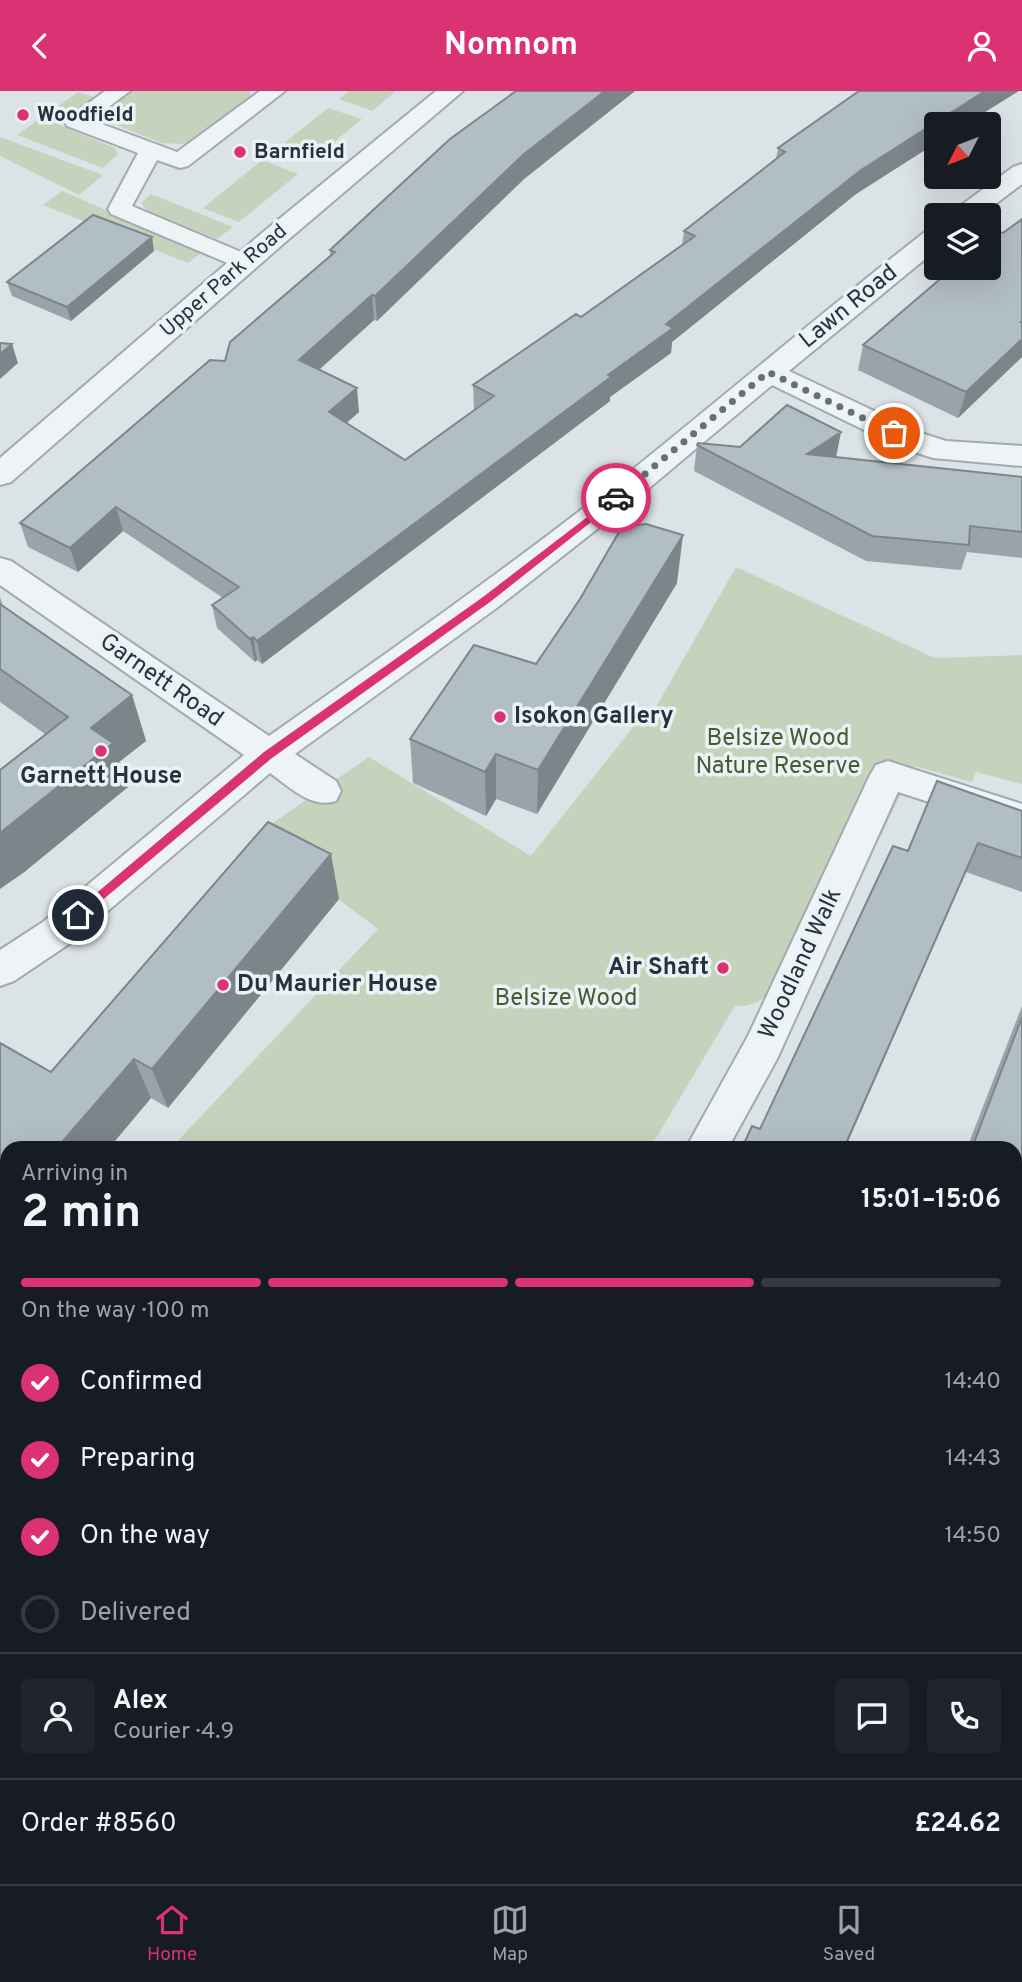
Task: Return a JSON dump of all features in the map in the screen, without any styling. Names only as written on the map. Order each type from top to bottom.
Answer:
[{"type":"street","name":"Upper Park Road","points":[[0,475],[244,262],[451,91]]},
{"type":"street","points":[[981,203],[1022,172]]},
{"type":"street","name":"Lawn Road","points":[[0,970],[56,933],[268,755],[486,599],[637,482],[924,247]]},
{"type":"street","points":[[768,372],[910,440],[944,450],[1022,456]]},
{"type":"street","name":"Garnett Road","points":[[0,569],[323,791]]},
{"type":"street","name":"Woodland Walk","points":[[710,1141],[763,1048],[888,775],[1022,818]]},
{"type":"lane","points":[[119,91],[75,121],[180,161],[274,91]]},
{"type":"lane","points":[[150,150],[119,209],[244,262]]},
{"type":"green space","points":[[129,91],[251,91],[249,94],[257,97],[198,140],[181,144],[161,143],[98,117],[98,114]]},
{"type":"green space","points":[[349,91],[396,91],[372,111],[339,99]]},
{"type":"green space","points":[[78,92],[96,98],[60,125],[115,148],[118,154],[103,168],[17,135]]},
{"type":"green space","points":[[328,108],[362,119],[311,161],[277,149]]},
{"type":"green space","points":[[0,137],[103,175],[79,195],[0,156]]},
{"type":"green space","points":[[262,160],[298,174],[239,222],[203,208]]},
{"type":"green space","points":[[62,191],[202,252],[188,263],[43,205]]},
{"type":"green space","points":[[151,194],[233,227],[217,239],[149,212],[141,203]]},
{"type":"green space","name":"Belsize Wood","points":[[736,567],[935,658],[1022,655],[1022,784],[976,772],[972,782],[914,766],[881,836],[846,868],[774,988],[757,1002],[735,1006],[654,1141],[178,1141],[378,929],[254,836],[369,757],[531,856],[645,712],[652,714]]},
{"type":"building","points":[[516,91],[605,91],[524,154],[375,296],[372,295],[299,360],[357,388],[329,412],[405,460],[494,396],[473,385],[576,314],[581,317],[695,236],[684,231],[785,152],[778,148],[859,91],[985,91],[952,112],[924,112],[924,130],[861,170],[666,324],[673,328],[608,375],[611,377],[257,641],[253,637],[250,639],[212,605],[239,587],[116,507],[70,548],[20,523],[210,360],[225,361],[230,342],[335,252],[330,250],[450,139]]},
{"type":"building","points":[[93,215],[152,237],[67,307],[7,282]]},
{"type":"building","points":[[1022,219],[1022,339],[966,392],[863,345],[939,280],[1001,280],[1001,232]]},
{"type":"building","points":[[0,343],[12,344],[0,354]]},
{"type":"building","points":[[787,405],[841,432],[807,454],[1022,477],[1022,532],[970,526],[969,545],[872,536],[697,445],[740,447]]},
{"type":"building","points":[[646,524],[683,535],[538,770],[496,754],[485,772],[410,739],[474,645],[536,664],[580,599],[622,527]]},
{"type":"building","points":[[0,604],[132,695],[91,728],[113,743],[0,833],[0,770],[68,717],[0,669]]},
{"type":"building","points":[[937,781],[1022,811],[1022,858],[978,843],[847,1141],[745,1141],[752,1126],[760,1129],[893,846],[908,851]]},
{"type":"building","points":[[268,822],[331,854],[152,1069],[134,1059],[63,1141],[0,1141],[0,1043],[51,1072]]},
{"type":"building","points":[[1022,1017],[1022,1141],[975,1141]]},
{"type":"way so far","points":[[616,498],[768,372],[894,433]]},
{"type":"place","name":"Woodfield","points":[[23,115]]},
{"type":"place","name":"Barnfield","points":[[240,152]]},
{"type":"place","name":"Isokon Gallery","points":[[500,717]]},
{"type":"place","name":"Garnett House","points":[[101,751]]},
{"type":"place","name":"Air Shaft","points":[[723,968]]},
{"type":"place","name":"Du Maurier House","points":[[223,985]]},
{"type":"route","points":[[78,915],[268,755],[486,599],[616,498]]},
{"type":"park label","name":"Belsize Wood Nature Reserve","points":[[778,753]]}]
